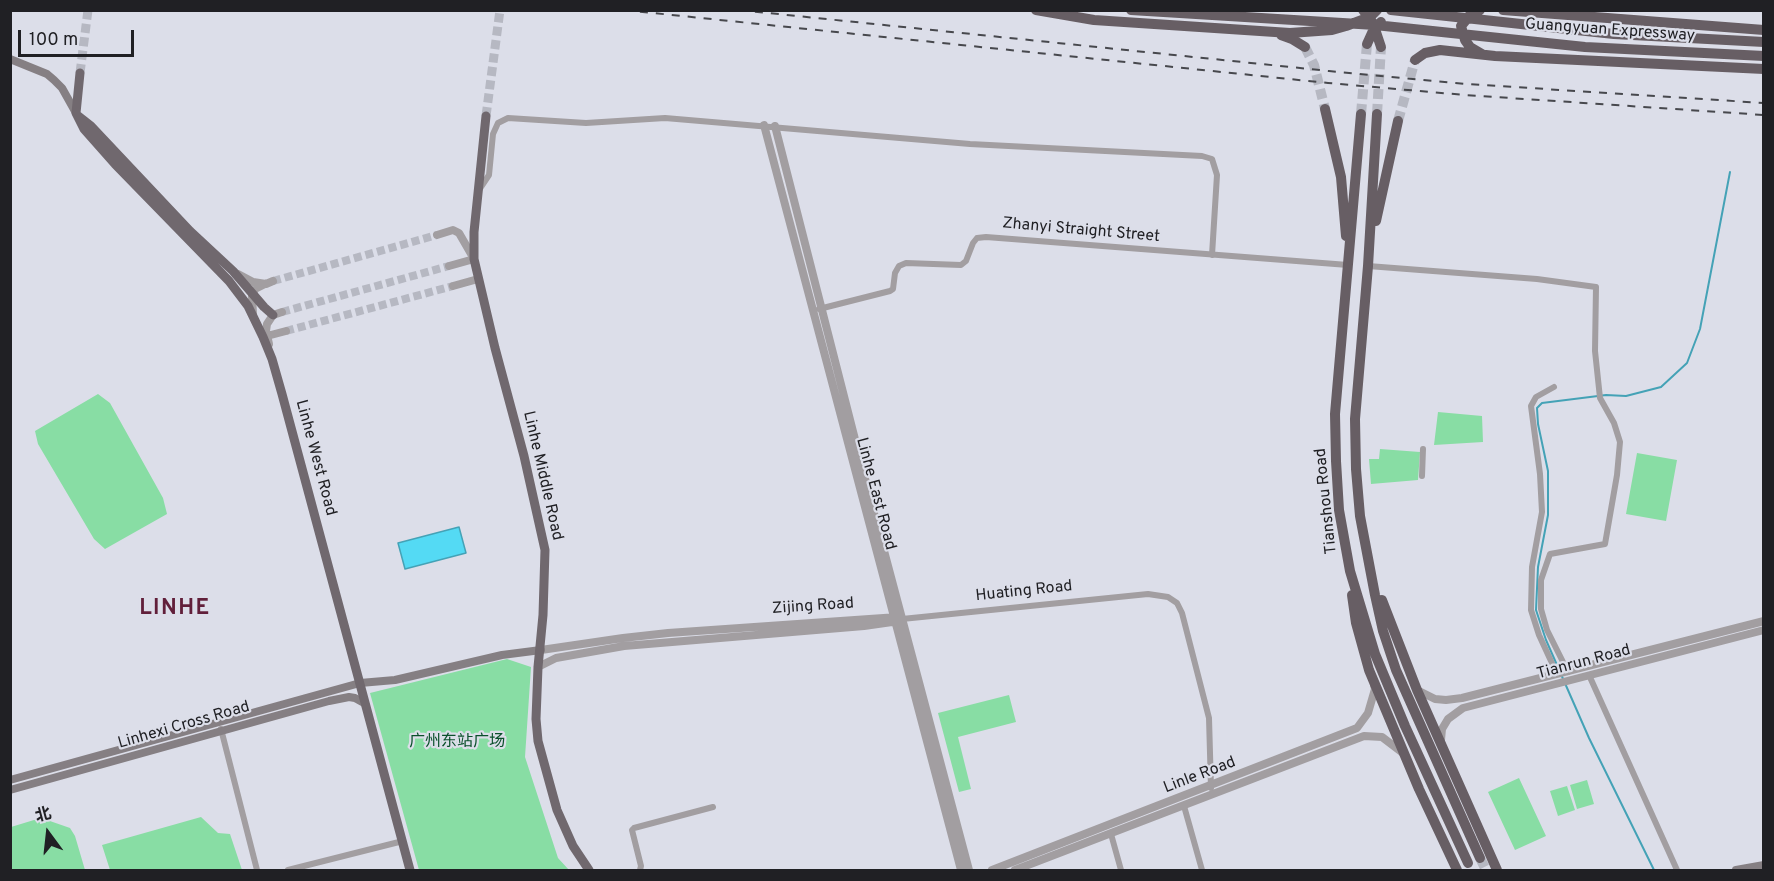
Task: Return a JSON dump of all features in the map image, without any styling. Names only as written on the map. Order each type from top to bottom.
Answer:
[{"type":"highway","points":[[1036,10],[1094,20],[1290,33],[1332,30],[1375,13],[1409,10]]},
{"type":"highway","name":"Guangyuan Expressway","points":[[1131,10],[1375,25],[1557,45],[1764,56]]},
{"type":"highway","points":[[1273,32],[1285,23],[1290,10]]},
{"type":"highway","name":"Guangyuan Expressway","points":[[1391,10],[1582,31],[1764,42]]},
{"type":"highway","points":[[1480,10],[1470,15],[1461,26],[1465,40],[1483,55]]},
{"type":"highway","points":[[1503,10],[1764,30]]},
{"type":"highway","points":[[1375,13],[1381,47],[1375,29],[1375,13]]},
{"type":"highway","points":[[1375,13],[1367,44],[1375,29]]},
{"type":"highway","points":[[1541,58],[1530,48],[1525,33],[1531,21],[1546,14]]},
{"type":"highway","points":[[1273,32],[1305,47]]},
{"type":"highway","points":[[1416,60],[1425,53],[1440,51],[1764,69]]},
{"type":"highway","points":[[1324,109],[1341,177],[1348,265]]},
{"type":"highway","name":"Tianshou Road","points":[[1361,114],[1335,414],[1339,510],[1350,571],[1383,674],[1468,863]]},
{"type":"highway","name":"Tianshou Road","points":[[1377,114],[1368,266],[1355,419],[1356,469],[1363,534],[1383,632],[1396,670],[1480,858]]},
{"type":"highway","points":[[1368,266],[1381,194],[1398,122]]},
{"type":"highway","points":[[1339,367],[1359,369]]},
{"type":"highway","points":[[1350,571],[1355,617],[1369,670],[1457,870]]},
{"type":"highway","points":[[1371,572],[1443,752],[1497,870]]},
{"type":"highway","points":[[1490,870],[1492,858]]},
{"type":"main road","name":"Linhe West Road","points":[[11,59],[47,74],[62,88],[84,129],[229,281],[253,316],[272,359],[411,870]]},
{"type":"main road","points":[[76,113],[80,73]]},
{"type":"main road","name":"Linhe West Road","points":[[76,113],[190,231],[233,271],[253,294],[277,314]]},
{"type":"main road","name":"Linhe Middle Road","points":[[486,116],[474,232],[474,259],[524,456],[545,550],[536,718],[538,741],[557,810],[573,846],[589,870]]},
{"type":"main road","name":"Zijing Road","points":[[360,683],[395,680],[502,655],[541,650]]},
{"type":"main road","name":"Linhexi Cross Road","points":[[10,790],[360,683]]},
{"type":"main road","name":"Linhexi Cross Road","points":[[10,780],[341,698],[356,698],[364,703]]},
{"type":"main road","points":[[1736,870],[1764,865]]},
{"type":"street","points":[[479,190],[489,175],[493,134],[498,123],[508,118],[586,123],[665,118],[970,144],[1202,156],[1212,159],[1217,176],[1212,255]]},
{"type":"street","name":"Linhe East Road","points":[[764,125],[813,311],[969,870]]},
{"type":"street","name":"Linhe East Road","points":[[775,126],[961,870]]},
{"type":"street","points":[[437,235],[453,230],[459,233],[474,259],[449,266]]},
{"type":"street","name":"Zhanyi Straight Street","points":[[813,311],[890,291],[893,289],[895,273],[899,266],[906,263],[961,265],[966,261],[977,238],[1348,265]]},
{"type":"street","points":[[1368,266],[1537,279],[1596,287],[1595,351],[1600,396],[1614,423],[1620,442],[1617,475],[1605,544],[1550,554],[1541,580],[1541,609],[1563,673]]},
{"type":"street","points":[[233,271],[246,280],[270,283],[255,289],[253,316]]},
{"type":"street","points":[[453,286],[478,279]]},
{"type":"street","points":[[272,359],[267,324],[277,314]]},
{"type":"street","points":[[267,336],[286,331]]},
{"type":"street","points":[[1554,387],[1536,397],[1531,406],[1540,474],[1542,512],[1532,567],[1531,609],[1539,635],[1563,673]]},
{"type":"street","points":[[1422,476],[1423,449]]},
{"type":"street","name":"Huating Road","points":[[898,619],[1148,594],[1168,597],[1177,603],[1182,613],[1209,718],[1211,791]]},
{"type":"street","name":"Zijing Road","points":[[541,650],[657,634],[898,619]]},
{"type":"street","name":"Zijing Road","points":[[538,667],[556,658],[624,646],[898,619]]},
{"type":"street","name":"Tianrun Road","points":[[1417,690],[1424,695],[1446,700],[1563,673],[1764,621]]},
{"type":"street","name":"Tianrun Road","points":[[1443,752],[1440,739],[1442,729],[1455,712],[1470,706],[1764,630]]},
{"type":"street","name":"Linle Road","points":[[1015,870],[1184,806],[1211,791],[1357,728],[1368,713],[1375,688],[1369,670]]},
{"type":"street","points":[[1589,675],[1677,870]]},
{"type":"street","points":[[221,726],[257,870]]},
{"type":"street","name":"Linle Road","points":[[992,870],[1364,736],[1375,735],[1386,739],[1405,754]]},
{"type":"street","points":[[1184,806],[1202,870]]},
{"type":"street","points":[[640,870],[632,830],[634,828],[713,807]]},
{"type":"street","points":[[1111,834],[1121,870]]},
{"type":"street","points":[[288,870],[403,841]]},
{"type":"green space","points":[[98,394],[110,403],[163,498],[167,514],[105,549],[94,539],[38,444],[35,431]]},
{"type":"green space","points":[[1438,412],[1482,416],[1483,442],[1434,445]]},
{"type":"green space","points":[[1380,449],[1420,452],[1418,480],[1371,484],[1369,459],[1379,459]]},
{"type":"green space","points":[[1637,453],[1677,460],[1666,521],[1626,514]]},
{"type":"green space","name":"广州东站广场","points":[[507,659],[531,667],[525,757],[558,858],[569,870],[419,870],[370,693]]},
{"type":"green space","points":[[1009,695],[1016,722],[958,737],[971,789],[959,792],[938,713]]},
{"type":"green space","points":[[1519,778],[1546,836],[1515,850],[1488,792]]},
{"type":"green space","points":[[1587,780],[1594,804],[1577,809],[1570,785]]},
{"type":"green space","points":[[1567,786],[1575,810],[1558,816],[1550,791]]},
{"type":"green space","points":[[201,817],[218,833],[230,834],[242,870],[110,870],[102,845]]},
{"type":"green space","points":[[34,820],[47,820],[70,828],[75,836],[85,870],[11,870],[11,827]]},
{"type":"water","points":[[459,527],[466,553],[405,569],[398,543]]},
{"type":"waterway","points":[[1654,870],[1589,738],[1546,640],[1536,610],[1538,567],[1548,515],[1548,471],[1537,408],[1542,403],[1606,395],[1626,396],[1661,387],[1687,363],[1700,329],[1730,172]]},
{"type":"tunnel","points":[[80,73],[88,10]]},
{"type":"tunnel","points":[[486,116],[500,10]]},
{"type":"tunnel","points":[[1361,114],[1367,44]]},
{"type":"tunnel","points":[[1305,47],[1314,65],[1325,109]]},
{"type":"tunnel","points":[[1377,114],[1381,47]]},
{"type":"tunnel","points":[[1398,121],[1415,60]]},
{"type":"tunnel","points":[[273,281],[437,235]]},
{"type":"tunnel","points":[[282,312],[449,266]]},
{"type":"tunnel","points":[[286,331],[453,286]]},
{"type":"tunnel","points":[[1480,858],[1486,870]]},
{"type":"railway","points":[[624,10],[1328,83],[1465,95],[1764,115]]},
{"type":"railway","points":[[739,10],[1467,84],[1764,103]]},
{"type":"district","name":"LINHE","points":[[175,610]]}]
